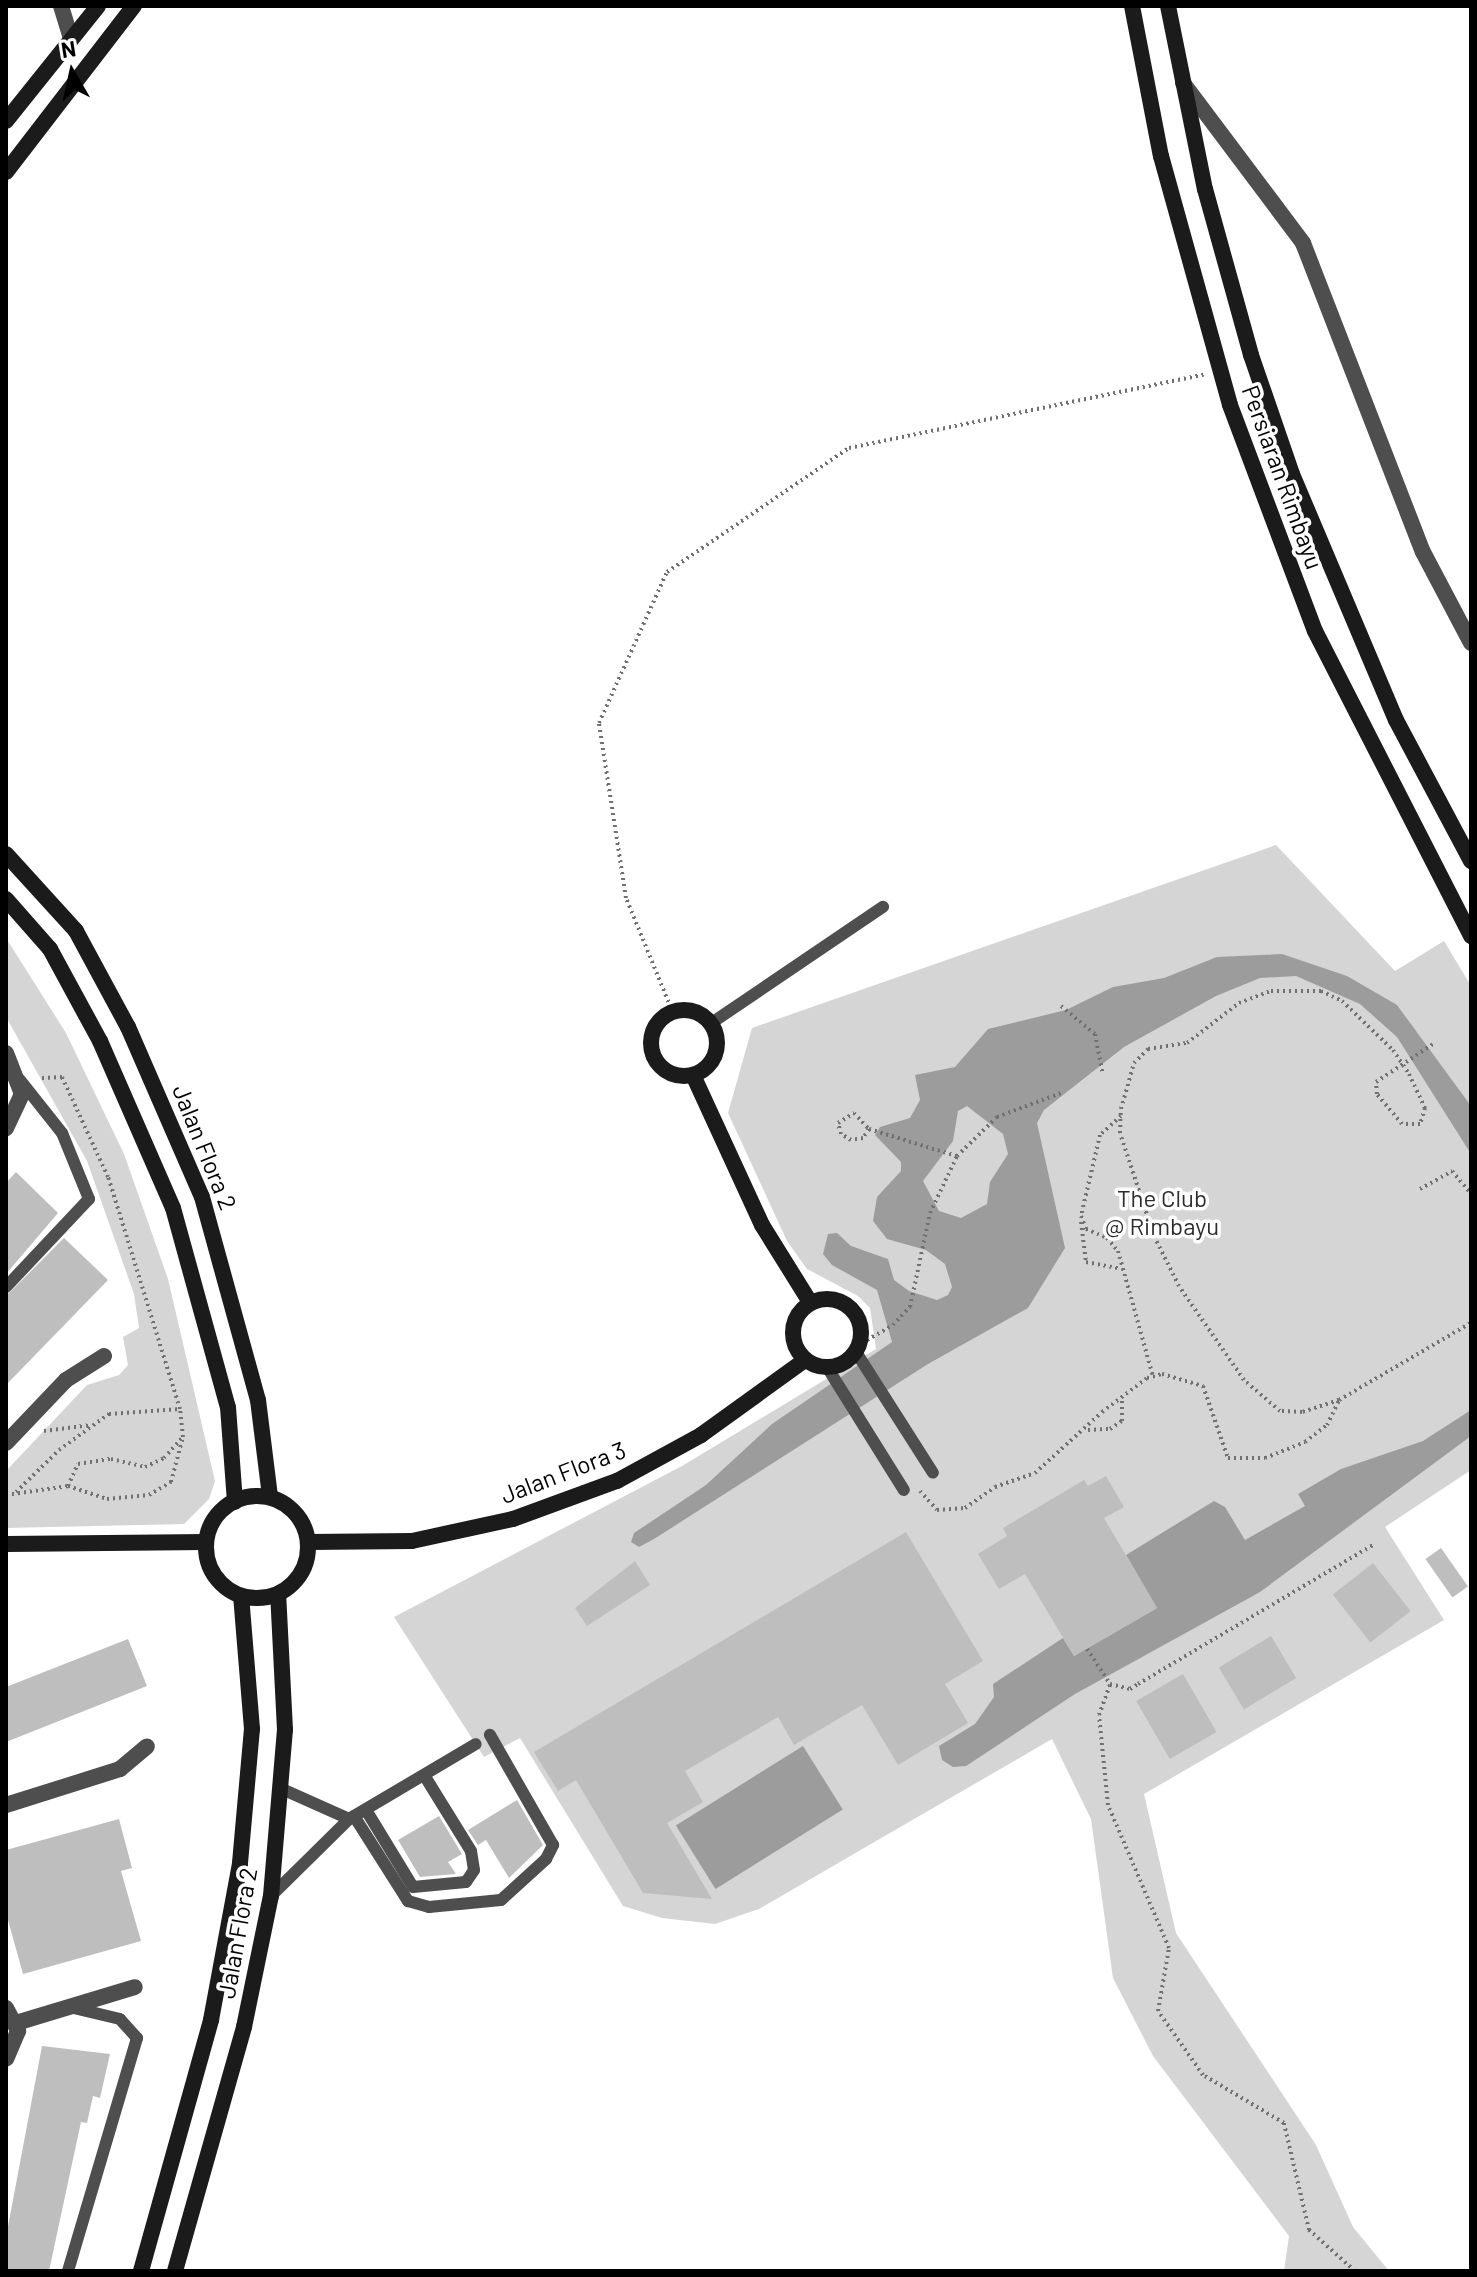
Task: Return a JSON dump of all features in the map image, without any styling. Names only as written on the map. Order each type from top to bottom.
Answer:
[{"type":"street","points":[[61,6],[71,38]]},
{"type":"street","points":[[6,121],[98,6]]},
{"type":"street","points":[[6,172],[134,6]]},
{"type":"street","name":"Persiaran Rimbayu","points":[[1132,6],[1161,156],[1219,371],[1315,631],[1471,936]]},
{"type":"street","name":"Persiaran Rimbayu","points":[[1168,6],[1180,78],[1244,330],[1292,474],[1396,720],[1471,861]]},
{"type":"street","points":[[1180,78],[1303,243],[1423,552],[1471,643]]},
{"type":"street","name":"Jalan Flora 2","points":[[6,854],[76,931],[128,1027],[202,1197],[258,1400],[270,1497]]},
{"type":"street","points":[[6,899],[50,949],[100,1041],[173,1208],[228,1407],[235,1502]]},
{"type":"street","points":[[694,1012],[710,1024],[715,1054],[693,1075],[671,1074],[654,1059],[651,1037],[673,1013],[694,1012]]},
{"type":"street","points":[[6,1053],[19,1079],[19,1108],[6,1128]]},
{"type":"street","points":[[693,1075],[762,1225],[810,1302]]},
{"type":"street","points":[[810,1302],[844,1302],[859,1319],[859,1350],[829,1371],[805,1360],[793,1330],[810,1302]]},
{"type":"street","points":[[10,1439],[66,1380],[104,1356]]},
{"type":"street","name":"Jalan Flora 3","points":[[308,1542],[412,1541],[513,1519],[617,1481],[701,1435],[805,1360]]},
{"type":"street","points":[[270,1497],[295,1513],[308,1542],[300,1574],[278,1594],[241,1596],[214,1575],[206,1542],[221,1511],[235,1502],[270,1497]]},
{"type":"street","points":[[6,1544],[206,1542]]},
{"type":"street","name":"Jalan Flora 2","points":[[175,2271],[244,2027],[271,1896],[282,1789],[278,1594]]},
{"type":"street","name":"Jalan Flora 2","points":[[141,2271],[211,2020],[240,1863],[252,1729],[241,1596]]},
{"type":"street","points":[[6,1805],[120,1769],[147,1746]]},
{"type":"street","points":[[16,2023],[135,1987]]},
{"type":"street","points":[[6,2008],[16,2023],[18,2039],[6,2059]]},
{"type":"lane","points":[[710,1024],[883,907]]},
{"type":"lane","points":[[6,1287],[89,1199],[62,1133],[19,1079]]},
{"type":"lane","points":[[859,1350],[933,1473]]},
{"type":"lane","points":[[829,1371],[908,1487]]},
{"type":"lane","points":[[356,1815],[408,1901],[429,1907],[501,1900],[546,1859],[553,1845],[490,1735]]},
{"type":"lane","points":[[271,1896],[356,1815],[476,1744]]},
{"type":"lane","points":[[282,1789],[356,1815],[413,1887],[466,1882],[474,1870],[471,1851],[424,1775]]},
{"type":"lane","points":[[67,2006],[120,2019],[137,2038],[68,2271]]},
{"type":"path","points":[[673,1013],[626,898],[599,723],[667,572],[849,448],[1219,371]]},
{"type":"path","points":[[1434,1043],[1404,1060],[1376,1082],[1377,1094],[1402,1124],[1420,1124],[1425,1108],[1409,1074],[1393,1050],[1342,1001],[1321,991],[1271,991],[1239,1003],[1187,1043],[1148,1049],[1134,1063],[1120,1133],[1154,1236],[1179,1286],[1244,1380],[1280,1411],[1302,1412],[1339,1400],[1471,1323]]},
{"type":"path","points":[[1064,1008],[1095,1034],[1101,1068]]},
{"type":"path","points":[[6,1495],[68,1486],[107,1499],[149,1495],[171,1482],[183,1437],[180,1409],[108,1177],[62,1077],[19,1079]]},
{"type":"path","points":[[859,1350],[910,1307],[934,1198],[954,1155],[1012,1108],[1061,1093]]},
{"type":"path","points":[[871,1130],[863,1138],[851,1140],[843,1136],[838,1123],[845,1114],[854,1113],[871,1130],[954,1155]]},
{"type":"path","points":[[1121,1116],[1100,1135],[1081,1216],[1086,1262],[1121,1269]]},
{"type":"path","points":[[1420,1189],[1452,1171],[1471,1194]]},
{"type":"path","points":[[1081,1216],[1086,1229],[1113,1243],[1153,1376]]},
{"type":"path","points":[[908,1487],[937,1510],[965,1508],[995,1487],[1035,1473],[1088,1430],[1102,1412],[1122,1401],[1153,1376],[1184,1378],[1203,1386],[1228,1458],[1246,1461],[1305,1442],[1327,1425],[1339,1400]]},
{"type":"path","points":[[1088,1430],[1110,1429],[1122,1421],[1122,1401]]},
{"type":"path","points":[[14,1494],[59,1450],[109,1414],[180,1409]]},
{"type":"path","points":[[10,1439],[93,1425]]},
{"type":"path","points":[[68,1486],[78,1464],[111,1459],[145,1467],[164,1458],[183,1437]]},
{"type":"path","points":[[1087,1649],[1110,1684],[1130,1689],[1375,1544]]},
{"type":"path","points":[[1110,1684],[1099,1715],[1108,1805],[1169,1948],[1158,2011],[1203,2075],[1284,2123],[1309,2230],[1355,2271]]},
{"type":"green space","name":"The Club @ Rimbayu","points":[[1276,845],[1395,971],[1444,941],[1471,986],[1471,1470],[1385,1527],[1444,1620],[1144,1794],[1176,1933],[1316,2145],[1353,2227],[1389,2271],[1284,2271],[1289,2236],[1153,2056],[1113,1978],[1091,1819],[1052,1739],[759,1909],[715,1924],[662,1918],[623,1906],[520,1738],[484,1757],[394,1617],[682,1466],[876,1349],[870,1308],[858,1296],[807,1269],[787,1241],[728,1113],[752,1028]]},
{"type":"green space","points":[[6,938],[66,1033],[124,1154],[168,1279],[215,1481],[209,1499],[184,1524],[6,1528],[6,1471],[87,1385],[119,1375],[128,1365],[123,1337],[139,1328],[134,1294],[87,1161],[6,1017]]},
{"type":"shaded area","points":[[1282,954],[1347,976],[1397,1005],[1471,1106],[1471,1154],[1397,1037],[1360,1004],[1296,976],[1260,978],[1216,996],[1124,1047],[1044,1110],[1037,1123],[1065,1248],[1028,1308],[928,1364],[654,1539],[639,1547],[631,1542],[634,1533],[706,1485],[772,1424],[892,1342],[877,1290],[832,1265],[823,1254],[828,1234],[837,1233],[851,1246],[888,1259],[894,1280],[909,1291],[937,1300],[948,1295],[952,1287],[945,1264],[926,1250],[887,1239],[873,1221],[877,1197],[901,1171],[901,1162],[875,1135],[880,1127],[910,1118],[920,1100],[915,1075],[955,1067],[988,1029],[1066,1010],[1113,987],[1164,978],[1217,957]],"holes":[[[967,1106],[1003,1134],[1008,1154],[990,1182],[987,1204],[961,1218],[939,1211],[923,1181],[953,1141],[958,1111]]]},
{"type":"shaded area","points":[[1471,1410],[1471,1436],[1260,1592],[1075,1694],[966,1766],[953,1767],[942,1760],[939,1746],[975,1724],[994,1697],[993,1684],[1063,1638],[1074,1656],[1157,1608],[1126,1555],[1214,1501],[1225,1507],[1245,1540],[1305,1506],[1298,1494],[1341,1469],[1423,1441]]},
{"type":"shaded area","points":[[803,1746],[843,1810],[716,1889],[676,1825]]},
{"type":"building","points":[[16,1172],[58,1213],[6,1274],[6,1183]]},
{"type":"building","points":[[64,1238],[108,1280],[6,1385],[6,1296]]},
{"type":"building","points":[[1106,1476],[1124,1507],[1104,1518],[1157,1608],[1074,1656],[1025,1574],[999,1589],[978,1554],[1007,1536],[1003,1528],[1084,1480],[1088,1486]]},
{"type":"building","points":[[906,1532],[983,1661],[945,1684],[968,1723],[898,1765],[862,1705],[794,1745],[778,1717],[685,1771],[703,1802],[667,1823],[712,1899],[643,1893],[576,1780],[558,1791],[534,1752]]},
{"type":"building","points":[[1441,1548],[1468,1587],[1452,1597],[1425,1559]]},
{"type":"building","points":[[635,1561],[650,1585],[587,1626],[575,1608]]},
{"type":"building","points":[[1373,1563],[1411,1611],[1370,1642],[1333,1594]]},
{"type":"building","points":[[1271,1636],[1296,1678],[1244,1709],[1219,1667]]},
{"type":"building","points":[[128,1639],[147,1686],[6,1742],[6,1687]]},
{"type":"building","points":[[1183,1674],[1216,1732],[1170,1759],[1136,1701]]},
{"type":"building","points":[[517,1800],[543,1845],[509,1878],[486,1840],[478,1845],[468,1830]]},
{"type":"building","points":[[439,1816],[462,1854],[448,1862],[456,1874],[420,1877],[398,1840]]},
{"type":"building","points":[[119,1819],[132,1868],[121,1871],[141,1941],[23,1974],[6,1913],[6,1850]]},
{"type":"building","points":[[42,2046],[110,2054],[100,2098],[93,2096],[87,2123],[81,2122],[49,2271],[6,2271],[6,2237]]}]
